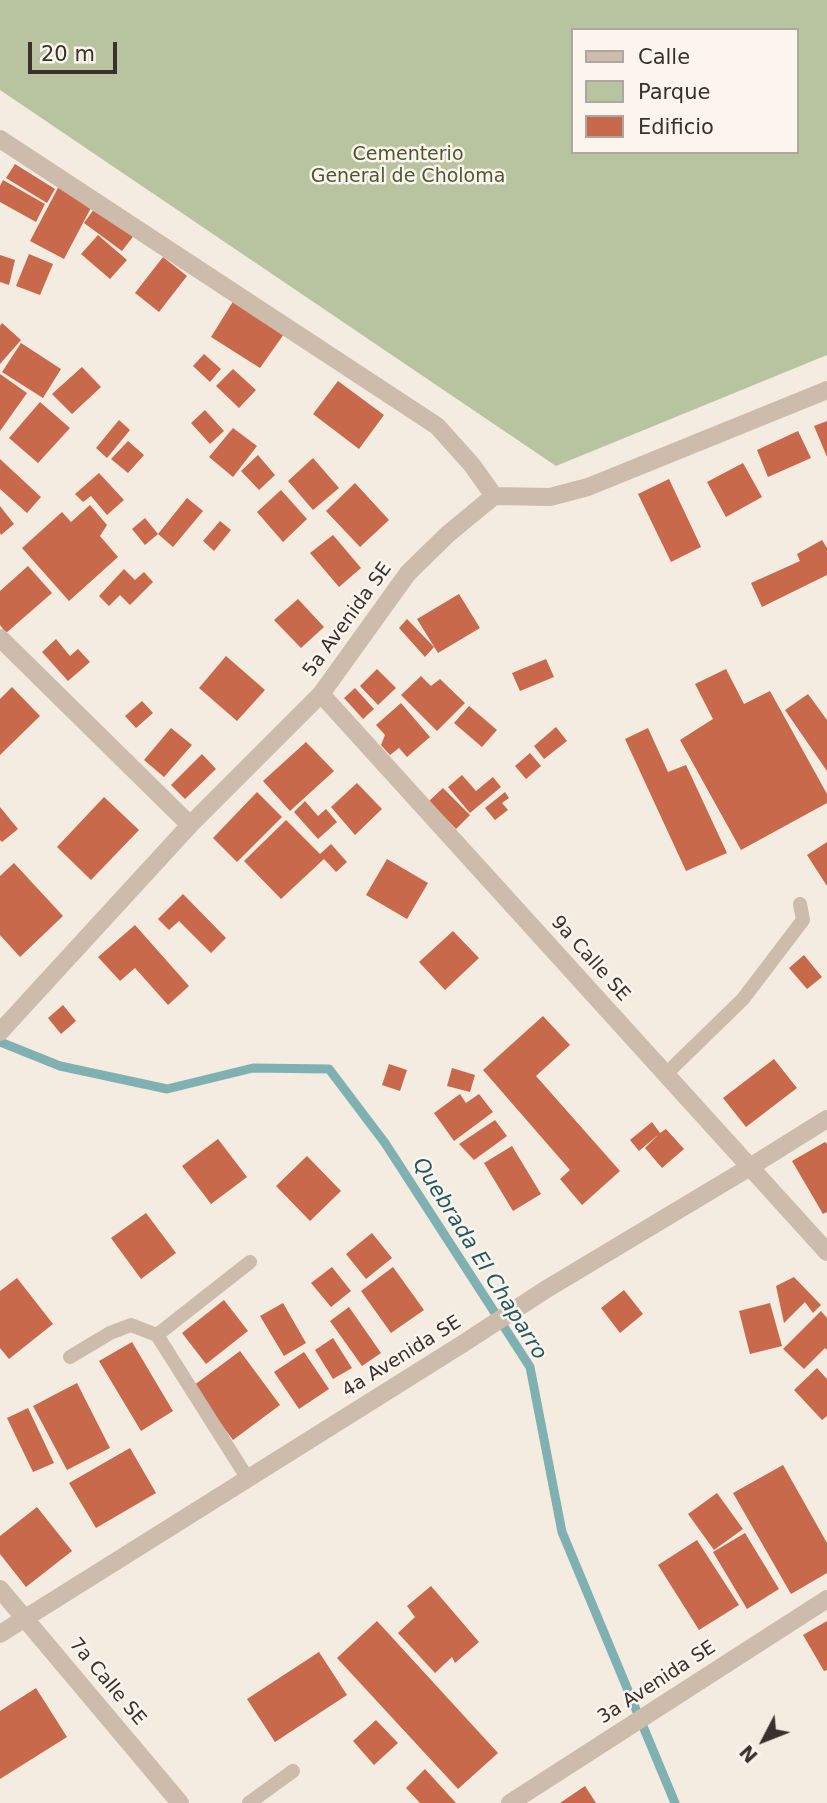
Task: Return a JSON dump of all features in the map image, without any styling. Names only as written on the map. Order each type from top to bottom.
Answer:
[{"type":"street","points":[[0,139],[438,425],[494,496],[550,497],[588,487],[827,390]]},
{"type":"street","name":"5a Avenida SE","points":[[0,1032],[190,825],[321,694],[408,573],[448,534],[494,496]]},
{"type":"street","points":[[0,638],[190,825]]},
{"type":"street","name":"9a Calle SE","points":[[321,694],[827,1252]]},
{"type":"street","name":"4a Avenida SE","points":[[0,1634],[545,1290],[827,1119]]},
{"type":"street","name":"7a Calle SE","points":[[0,1589],[180,1803]]},
{"type":"street","name":"3a Avenida SE","points":[[510,1803],[827,1599]]},
{"type":"lane","points":[[666,1074],[743,999],[803,920],[800,904]]},
{"type":"lane","points":[[157,1335],[250,1262]]},
{"type":"lane","points":[[70,1357],[110,1333],[131,1325],[157,1335],[248,1479]]},
{"type":"lane","points":[[249,1803],[293,1771]]},
{"type":"green space","name":"Cementerio General de Choloma","points":[[0,0],[827,0],[827,355],[556,466],[0,90]]},
{"type":"building","points":[[15,164],[55,189],[47,203],[6,178]]},
{"type":"building","points":[[3,180],[45,204],[36,222],[0,202],[0,186]]},
{"type":"building","points":[[59,186],[93,204],[64,259],[30,241]]},
{"type":"building","points":[[97,205],[135,234],[122,251],[84,223]]},
{"type":"building","points":[[98,235],[127,260],[110,279],[81,254]]},
{"type":"building","points":[[29,254],[53,264],[40,295],[16,286]]},
{"type":"building","points":[[0,255],[15,260],[9,285],[0,282]]},
{"type":"building","points":[[163,257],[187,276],[159,312],[135,293]]},
{"type":"building","points":[[234,300],[284,334],[260,368],[211,337]]},
{"type":"building","points":[[2,323],[21,340],[0,364],[0,326]]},
{"type":"building","points":[[21,343],[61,369],[43,398],[2,372]]},
{"type":"building","points":[[204,354],[221,369],[210,382],[193,366]]},
{"type":"building","points":[[82,367],[101,387],[72,414],[52,394]]},
{"type":"building","points":[[233,369],[256,390],[239,408],[216,386]]},
{"type":"building","points":[[0,374],[27,393],[0,431]]},
{"type":"building","points":[[338,381],[384,415],[359,449],[313,414]]},
{"type":"building","points":[[40,402],[70,428],[38,463],[9,438]]},
{"type":"building","points":[[205,410],[224,431],[210,444],[191,423]]},
{"type":"building","points":[[119,420],[130,430],[107,458],[96,448]]},
{"type":"building","points":[[827,421],[827,457],[814,426]]},
{"type":"building","points":[[233,428],[257,446],[233,477],[209,457]]},
{"type":"building","points":[[798,431],[811,458],[768,477],[757,450]]},
{"type":"building","points":[[128,441],[144,455],[128,473],[111,459]]},
{"type":"building","points":[[258,455],[275,475],[259,490],[241,471]]},
{"type":"building","points":[[313,458],[339,488],[313,510],[288,481]]},
{"type":"building","points":[[0,459],[41,497],[27,513],[0,489]]},
{"type":"building","points":[[743,463],[762,497],[726,517],[707,482]]},
{"type":"building","points":[[99,473],[124,500],[107,515],[91,496],[83,502],[75,494]]},
{"type":"building","points":[[669,479],[701,547],[671,562],[638,494]]},
{"type":"building","points":[[355,483],[389,520],[360,547],[326,511]]},
{"type":"building","points":[[281,490],[307,519],[283,542],[257,512]]},
{"type":"building","points":[[187,498],[203,511],[173,547],[158,534]]},
{"type":"building","points":[[90,505],[107,525],[100,536],[118,557],[69,601],[22,548],[62,512],[71,522]]},
{"type":"building","points":[[0,506],[14,524],[1,535],[0,533]]},
{"type":"building","points":[[145,518],[158,534],[145,545],[132,529]]},
{"type":"building","points":[[220,521],[231,530],[214,551],[203,541]]},
{"type":"building","points":[[333,535],[361,568],[339,587],[310,553]]},
{"type":"building","points":[[822,540],[827,548],[827,575],[762,607],[751,583],[800,561],[797,554]]},
{"type":"building","points":[[28,566],[52,593],[6,633],[0,625],[0,591]]},
{"type":"building","points":[[124,569],[135,580],[144,572],[153,582],[130,605],[120,595],[109,606],[99,596]]},
{"type":"building","points":[[459,594],[480,628],[438,653],[417,619]]},
{"type":"building","points":[[298,599],[324,627],[301,648],[274,620]]},
{"type":"building","points":[[407,619],[434,647],[425,657],[399,628]]},
{"type":"building","points":[[56,639],[70,656],[78,649],[90,662],[68,681],[42,652]]},
{"type":"building","points":[[226,656],[265,690],[237,721],[199,688]]},
{"type":"building","points":[[546,659],[554,677],[520,691],[512,673]]},
{"type":"building","points":[[377,669],[396,688],[378,705],[360,686]]},
{"type":"building","points":[[726,669],[744,704],[770,691],[827,794],[827,803],[741,850],[680,740],[713,719],[695,684]]},
{"type":"building","points":[[421,676],[431,686],[440,679],[465,703],[437,731],[401,695]]},
{"type":"building","points":[[12,687],[40,716],[0,755],[0,699]]},
{"type":"building","points":[[355,688],[374,709],[363,719],[344,698]]},
{"type":"building","points":[[808,694],[827,720],[827,771],[785,710]]},
{"type":"building","points":[[142,701],[153,713],[136,728],[125,716]]},
{"type":"building","points":[[401,703],[430,737],[407,757],[399,748],[390,755],[381,745],[385,735],[376,725]]},
{"type":"building","points":[[469,706],[497,730],[482,747],[454,723]]},
{"type":"building","points":[[556,727],[567,741],[544,759],[534,746]]},
{"type":"building","points":[[171,728],[192,745],[164,777],[144,760]]},
{"type":"building","points":[[648,728],[668,772],[686,765],[727,853],[686,871],[625,739]]},
{"type":"building","points":[[306,742],[334,771],[290,811],[263,781]]},
{"type":"building","points":[[530,753],[541,766],[526,779],[515,766]]},
{"type":"building","points":[[202,754],[216,769],[185,799],[171,785]]},
{"type":"building","points":[[462,775],[476,791],[493,777],[501,787],[470,813],[448,787]]},
{"type":"building","points":[[357,783],[382,809],[355,835],[331,807]]},
{"type":"building","points":[[443,788],[470,815],[456,829],[429,801]]},
{"type":"building","points":[[257,792],[282,817],[237,862],[213,838]]},
{"type":"building","points":[[505,792],[509,798],[502,803],[508,810],[495,820],[485,808]]},
{"type":"building","points":[[104,797],[139,830],[91,880],[57,847]]},
{"type":"building","points":[[305,801],[318,816],[326,809],[337,822],[318,839],[294,812]]},
{"type":"building","points":[[0,807],[18,829],[2,842],[0,840]]},
{"type":"building","points":[[286,820],[320,854],[331,844],[347,862],[336,872],[324,859],[281,899],[244,861]]},
{"type":"building","points":[[827,842],[827,886],[807,855]]},
{"type":"building","points":[[387,859],[428,883],[407,919],[366,895]]},
{"type":"building","points":[[14,863],[63,916],[20,957],[0,935],[0,876]]},
{"type":"building","points":[[183,894],[226,938],[211,953],[179,921],[169,930],[158,919]]},
{"type":"building","points":[[135,925],[189,986],[168,1005],[135,968],[120,981],[98,957]]},
{"type":"building","points":[[453,931],[479,958],[445,990],[419,962]]},
{"type":"building","points":[[804,955],[822,977],[807,989],[789,968]]},
{"type":"building","points":[[63,1005],[76,1021],[61,1034],[48,1018]]},
{"type":"building","points":[[543,1016],[570,1045],[536,1076],[620,1171],[582,1205],[560,1179],[570,1170],[483,1070]]},
{"type":"building","points":[[774,1059],[797,1088],[746,1127],[723,1098]]},
{"type":"building","points":[[389,1064],[407,1070],[400,1091],[382,1085]]},
{"type":"building","points":[[452,1068],[475,1075],[470,1092],[447,1086]]},
{"type":"building","points":[[460,1094],[466,1103],[479,1094],[493,1112],[454,1141],[434,1113]]},
{"type":"building","points":[[495,1120],[507,1136],[474,1160],[459,1144]]},
{"type":"building","points":[[652,1122],[660,1133],[666,1129],[684,1149],[662,1168],[645,1148],[658,1135],[639,1151],[630,1140]]},
{"type":"building","points":[[218,1139],[247,1177],[211,1204],[182,1166]]},
{"type":"building","points":[[825,1142],[827,1212],[823,1214],[792,1161]]},
{"type":"building","points":[[512,1146],[541,1194],[513,1211],[484,1163]]},
{"type":"building","points":[[307,1156],[341,1191],[310,1221],[276,1186]]},
{"type":"building","points":[[146,1213],[176,1253],[141,1279],[111,1238]]},
{"type":"building","points":[[372,1233],[392,1258],[366,1279],[346,1254]]},
{"type":"building","points":[[332,1267],[351,1291],[331,1307],[311,1283]]},
{"type":"building","points":[[393,1267],[424,1310],[391,1333],[361,1291]]},
{"type":"building","points":[[794,1277],[821,1305],[813,1313],[805,1302],[784,1323],[776,1286]]},
{"type":"building","points":[[17,1278],[53,1324],[9,1359],[0,1348],[0,1291]]},
{"type":"building","points":[[624,1290],[643,1314],[620,1333],[601,1308]]},
{"type":"building","points":[[224,1300],[248,1331],[206,1364],[182,1333]]},
{"type":"building","points":[[283,1303],[306,1343],[284,1356],[260,1316]]},
{"type":"building","points":[[770,1303],[782,1346],[750,1354],[739,1311]]},
{"type":"building","points":[[349,1307],[381,1353],[362,1366],[330,1321]]},
{"type":"building","points":[[821,1311],[827,1318],[827,1350],[825,1348],[804,1369],[783,1349]]},
{"type":"building","points":[[333,1338],[352,1368],[333,1379],[315,1350]]},
{"type":"building","points":[[132,1342],[173,1411],[141,1431],[99,1361]]},
{"type":"building","points":[[240,1351],[280,1405],[233,1440],[193,1386]]},
{"type":"building","points":[[304,1352],[329,1389],[299,1409],[274,1372]]},
{"type":"building","points":[[817,1368],[827,1379],[827,1416],[822,1420],[794,1390]]},
{"type":"building","points":[[77,1383],[110,1448],[67,1470],[33,1406]]},
{"type":"building","points":[[28,1408],[54,1463],[33,1472],[7,1418]]},
{"type":"building","points":[[130,1448],[156,1493],[96,1528],[69,1483]]},
{"type":"building","points":[[783,1465],[827,1543],[827,1573],[791,1594],[733,1493]]},
{"type":"building","points":[[717,1493],[743,1529],[714,1550],[688,1514]]},
{"type":"building","points":[[37,1507],[72,1551],[26,1587],[0,1554],[0,1536]]},
{"type":"building","points":[[745,1533],[779,1589],[747,1609],[713,1552]]},
{"type":"building","points":[[697,1540],[739,1605],[699,1630],[658,1565]]},
{"type":"building","points":[[431,1586],[479,1642],[455,1663],[452,1657],[435,1673],[398,1633],[415,1617],[407,1606]]},
{"type":"building","points":[[377,1621],[498,1753],[458,1789],[337,1658]]},
{"type":"building","points":[[827,1621],[827,1670],[824,1671],[803,1635]]},
{"type":"building","points":[[319,1652],[347,1695],[275,1742],[247,1699]]},
{"type":"building","points":[[36,1688],[67,1737],[0,1779],[0,1711]]},
{"type":"building","points":[[376,1720],[398,1743],[374,1765],[353,1741]]},
{"type":"building","points":[[425,1769],[456,1803],[420,1803],[406,1788]]},
{"type":"building","points":[[585,1786],[596,1803],[560,1803]]},
{"type":"waterway","name":"Quebrada El Chaparro","points":[[0,1042],[60,1066],[167,1089],[253,1068],[329,1069],[385,1143],[530,1367],[562,1532],[675,1803]]}]
